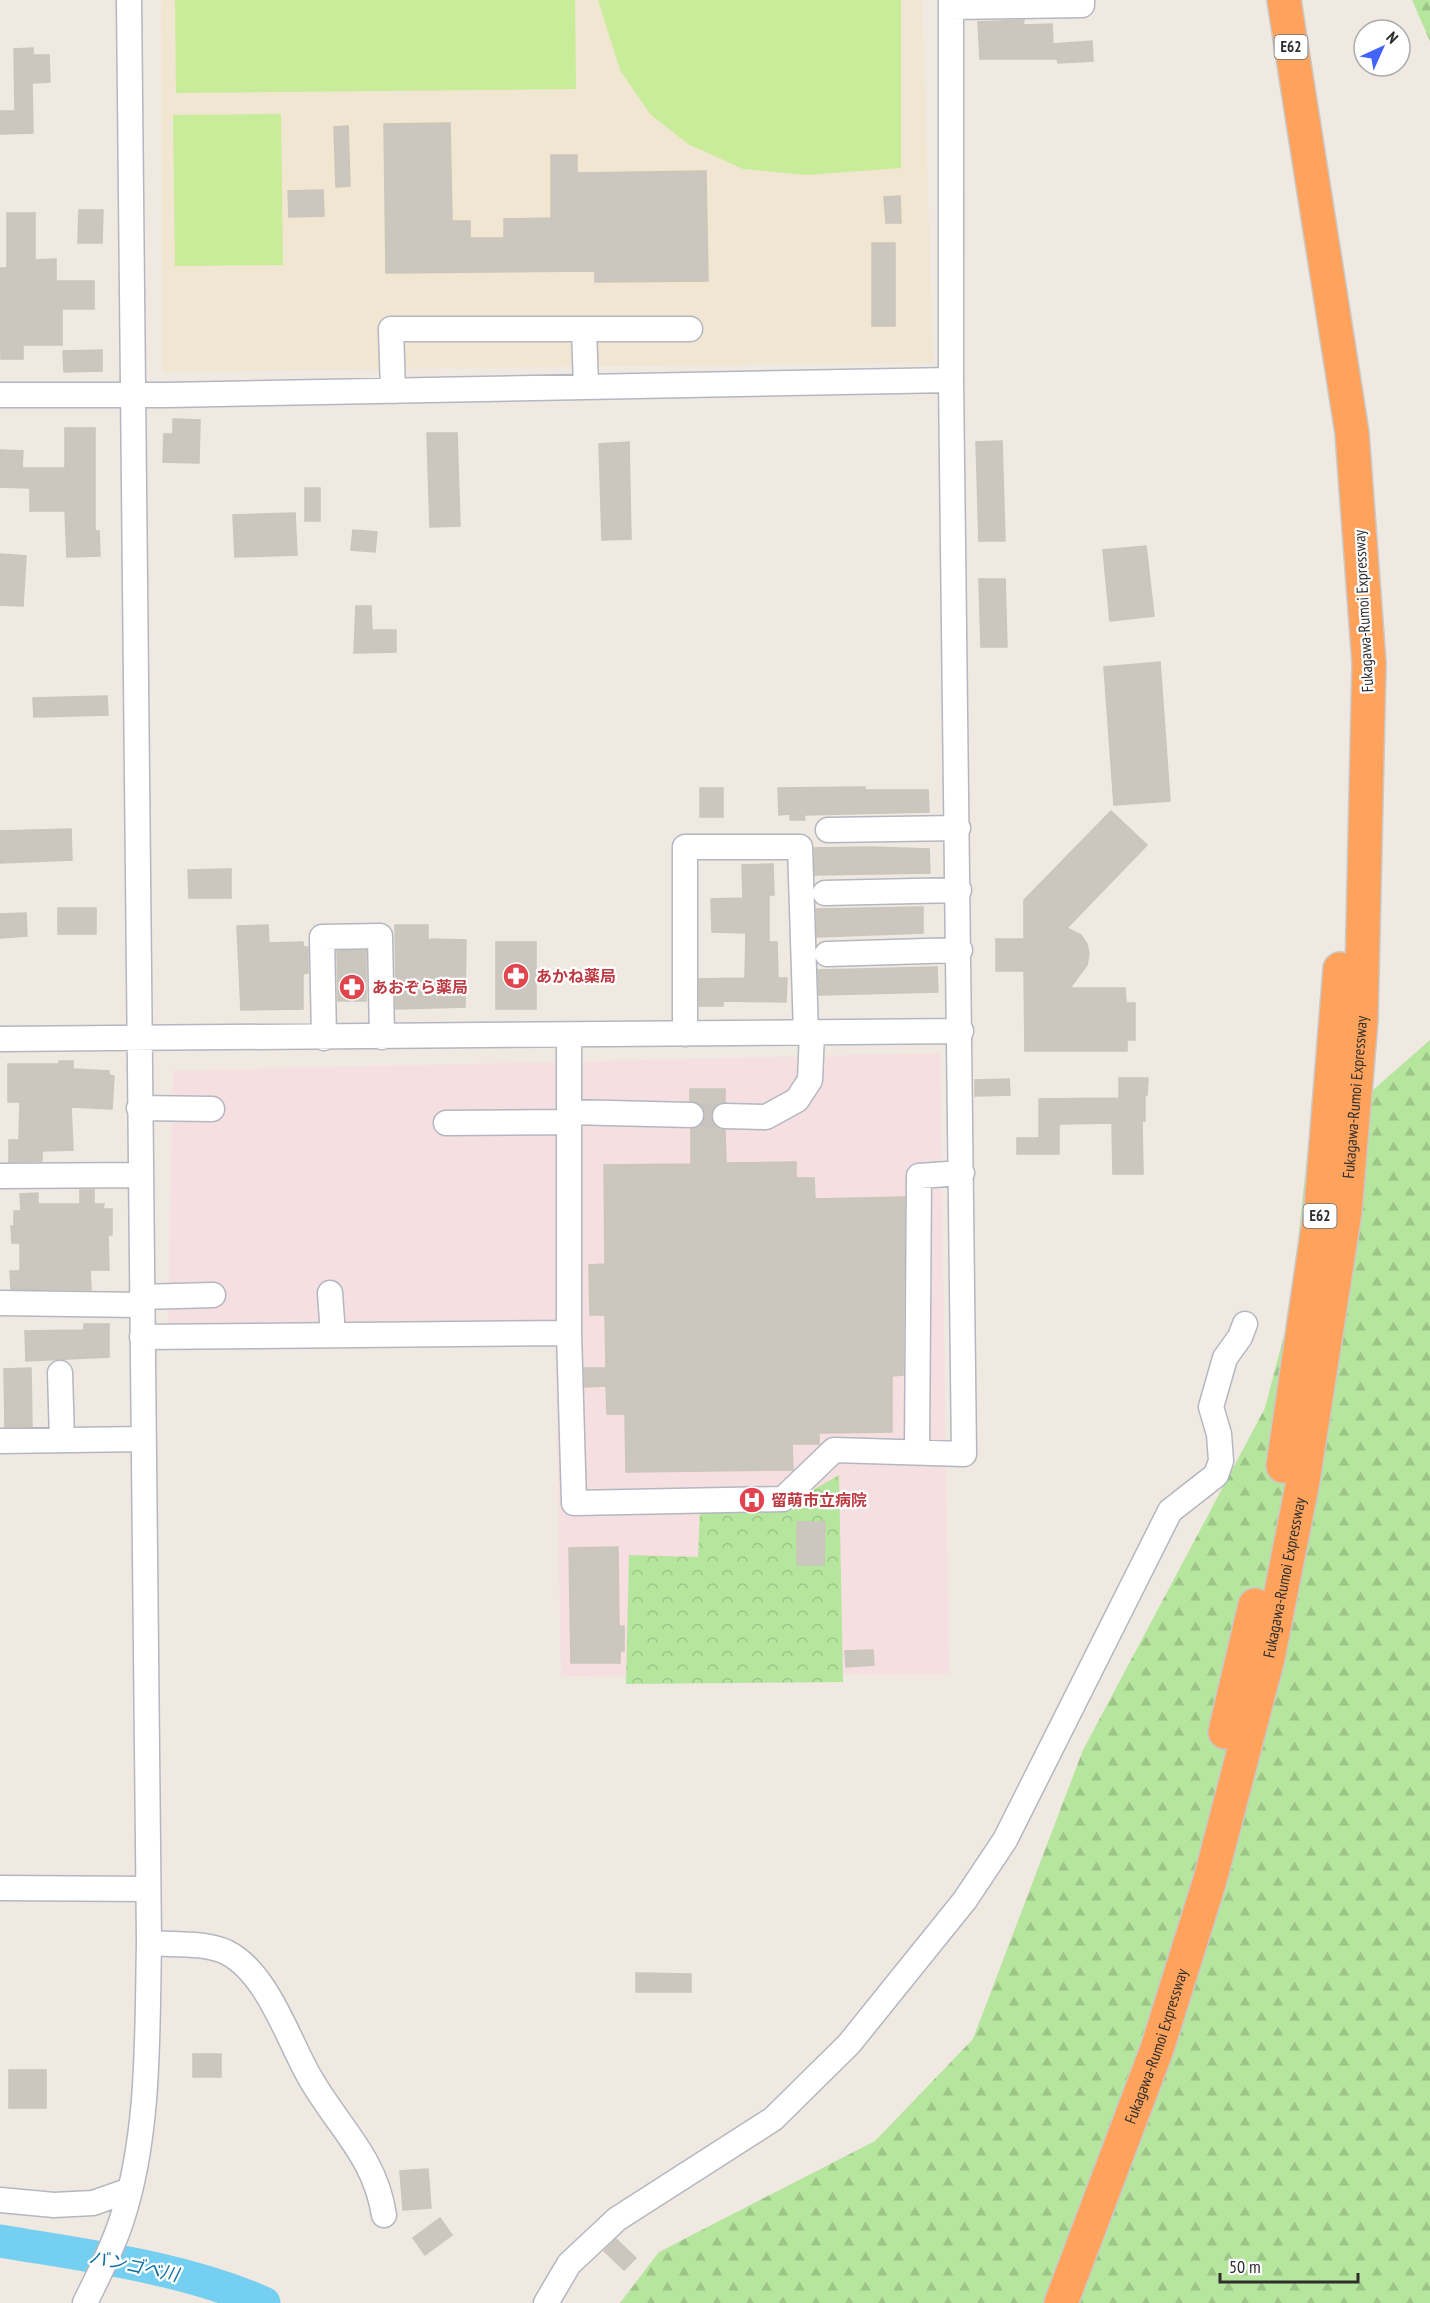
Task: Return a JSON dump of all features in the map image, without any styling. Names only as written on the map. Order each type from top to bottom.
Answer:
[{"type":"highway","name":"Fukagawa-Rumoi Expressway","points":[[1061,2303],[1157,2049],[1222,1836],[1268,1658],[1294,1525],[1345,1212],[1361,1020],[1369,663],[1352,433],[1291,94],[1270,0]]},
{"type":"highway","name":"Fukagawa-Rumoi Expressway","points":[[1038,2303],[1140,2035],[1196,1846],[1247,1644],[1279,1489],[1321,1207],[1337,1022],[1348,832],[1346,638],[1328,406],[1291,94],[1284,0]]},
{"type":"street","points":[[85,2303],[121,2221],[130,2190],[146,2084],[149,1943],[129,0]]},
{"type":"street","points":[[569,1035],[569,1333],[574,1503],[783,1499],[834,1450],[964,1454],[961,1031],[951,380],[951,4],[1082,5],[1082,0]]},
{"type":"street","points":[[393,391],[391,329],[690,328]]},
{"type":"street","points":[[584,329],[586,387]]},
{"type":"street","points":[[0,395],[393,391],[951,380]]},
{"type":"street","points":[[828,830],[958,828]]},
{"type":"street","points":[[685,1034],[685,847],[800,847],[810,1080],[797,1100],[766,1117],[725,1116]]},
{"type":"street","points":[[825,893],[959,890]]},
{"type":"street","points":[[324,1038],[322,937],[380,936],[382,1037]]},
{"type":"street","points":[[827,954],[960,950]]},
{"type":"street","points":[[0,1039],[138,1040],[961,1031]]},
{"type":"street","points":[[139,1108],[212,1109]]},
{"type":"street","points":[[446,1123],[569,1117],[691,1115]]},
{"type":"street","points":[[917,1452],[919,1176],[962,1173]]},
{"type":"street","points":[[0,1176],[140,1175]]},
{"type":"street","points":[[330,1293],[333,1335]]},
{"type":"street","points":[[0,1303],[141,1301],[213,1295]]},
{"type":"street","points":[[546,2303],[569,2264],[617,2219],[773,2119],[849,2043],[965,1900],[1005,1840],[1170,1510],[1216,1475],[1221,1461],[1219,1434],[1211,1407],[1225,1358],[1240,1337],[1245,1324]]},
{"type":"street","points":[[142,1337],[569,1333]]},
{"type":"street","points":[[60,1373],[62,1440]]},
{"type":"street","points":[[0,1441],[143,1439]]},
{"type":"street","points":[[0,1888],[148,1889]]},
{"type":"street","points":[[149,1943],[204,1947],[226,1952],[245,1967],[270,1999],[310,2078],[370,2169],[380,2189],[384,2215]]},
{"type":"street","points":[[0,2200],[54,2205],[93,2203],[130,2190]]},
{"type":"shaded area","points":[[161,0],[922,0],[933,362],[162,372]]},
{"type":"shaded area","name":"留萌市立病院","points":[[940,1053],[949,1674],[561,1676],[555,1324],[168,1325],[173,1071]]},
{"type":"green space","points":[[175,0],[575,0],[576,89],[176,93]]},
{"type":"green space","points":[[598,0],[901,0],[901,168],[806,175],[743,169],[688,144],[650,114],[620,70]]},
{"type":"green space","points":[[1412,0],[1430,0],[1430,41]]},
{"type":"green space","points":[[281,114],[283,265],[175,266],[173,115]]},
{"type":"green space","points":[[1430,1040],[1430,2303],[620,2303],[659,2252],[875,2141],[973,2039],[1083,1750],[1265,1408],[1291,1308],[1308,1147]]},
{"type":"green space","points":[[839,1475],[843,1682],[626,1684],[629,1555],[698,1557],[700,1507],[782,1508]]},
{"type":"building","points":[[1024,20],[1023,25],[1052,24],[1053,44],[1092,41],[1093,61],[1058,63],[1057,59],[980,59],[978,22]]},
{"type":"building","points":[[33,48],[33,55],[49,55],[50,82],[32,83],[33,133],[0,134],[0,111],[15,111],[14,49]]},
{"type":"building","points":[[450,123],[452,221],[470,221],[470,238],[504,238],[504,219],[551,218],[551,155],[577,155],[577,173],[706,171],[708,281],[595,282],[595,271],[386,273],[384,124]]},
{"type":"building","points":[[348,126],[350,186],[336,187],[334,127]]},
{"type":"building","points":[[323,190],[324,216],[289,217],[288,191]]},
{"type":"building","points":[[900,196],[901,223],[886,223],[884,197]]},
{"type":"building","points":[[79,210],[103,210],[102,243],[78,243]]},
{"type":"building","points":[[7,213],[35,213],[35,260],[56,259],[56,281],[94,281],[94,309],[62,309],[62,345],[23,345],[23,359],[1,359],[0,268],[7,268]]},
{"type":"building","points":[[872,243],[895,243],[895,326],[872,326]]},
{"type":"building","points":[[102,350],[102,371],[64,372],[63,351]]},
{"type":"building","points":[[173,419],[200,420],[199,463],[163,462],[164,434],[173,434]]},
{"type":"building","points":[[65,428],[95,428],[95,531],[99,531],[100,556],[67,557],[65,511],[30,511],[30,488],[0,487],[0,450],[23,451],[22,468],[65,468]]},
{"type":"building","points":[[427,433],[457,433],[460,526],[430,527]]},
{"type":"building","points":[[1002,441],[1005,541],[979,541],[976,442]]},
{"type":"building","points":[[629,442],[631,539],[602,540],[599,444]]},
{"type":"building","points":[[305,488],[320,488],[320,521],[305,521]]},
{"type":"building","points":[[295,513],[297,555],[235,557],[233,515]]},
{"type":"building","points":[[353,530],[377,532],[375,552],[351,550]]},
{"type":"building","points":[[1146,546],[1154,616],[1110,621],[1103,550]]},
{"type":"building","points":[[0,554],[26,556],[23,606],[0,605]]},
{"type":"building","points":[[979,579],[1005,579],[1007,647],[981,647]]},
{"type":"building","points":[[356,606],[371,606],[372,630],[396,630],[396,652],[354,653]]},
{"type":"building","points":[[1160,662],[1170,801],[1114,805],[1104,667]]},
{"type":"building","points":[[107,696],[108,715],[34,717],[33,698]]},
{"type":"building","points":[[865,787],[865,790],[928,790],[929,812],[804,815],[805,820],[790,820],[790,814],[779,815],[778,788]]},
{"type":"building","points":[[700,788],[723,788],[723,817],[700,817]]},
{"type":"building","points":[[1111,811],[1147,845],[1067,928],[1081,935],[1087,944],[1089,954],[1087,965],[1070,988],[1125,988],[1126,1003],[1135,1003],[1135,1040],[1127,1040],[1127,1051],[1025,1051],[1024,971],[996,971],[996,939],[1024,939],[1024,900]]},
{"type":"building","points":[[71,829],[72,860],[0,863],[0,831]]},
{"type":"building","points":[[814,848],[929,849],[930,873],[815,875]]},
{"type":"building","points":[[773,864],[774,895],[769,895],[769,942],[777,942],[778,978],[787,978],[786,1002],[723,1001],[723,1006],[699,1006],[699,979],[745,978],[746,933],[712,932],[711,899],[743,898],[742,865]]},
{"type":"building","points":[[231,869],[231,898],[189,898],[188,870]]},
{"type":"building","points":[[923,907],[923,933],[817,937],[816,909]]},
{"type":"building","points":[[58,908],[96,908],[96,934],[58,934]]},
{"type":"building","points":[[26,913],[27,936],[0,938],[0,914]]},
{"type":"building","points":[[268,925],[269,943],[303,942],[303,947],[308,947],[308,973],[303,974],[303,1009],[241,1010],[237,926]]},
{"type":"building","points":[[395,925],[428,925],[428,939],[466,940],[465,1007],[396,1009]]},
{"type":"building","name":"あかね薬局","points":[[496,942],[536,942],[536,1009],[496,1009]]},
{"type":"building","name":"あおぞら薬局","points":[[366,950],[366,1001],[338,1001],[337,951]]},
{"type":"building","points":[[937,967],[938,992],[819,995],[818,970]]},
{"type":"building","points":[[59,1061],[73,1061],[73,1069],[109,1071],[109,1075],[114,1076],[112,1109],[71,1107],[73,1150],[42,1151],[42,1161],[9,1162],[9,1140],[19,1140],[20,1102],[8,1102],[8,1064],[59,1064]]},
{"type":"building","points":[[1119,1078],[1148,1078],[1147,1095],[1145,1095],[1145,1121],[1142,1121],[1143,1174],[1113,1174],[1112,1123],[1059,1124],[1059,1154],[1017,1154],[1017,1138],[1039,1138],[1039,1099],[1119,1098]]},
{"type":"building","points":[[1009,1079],[1010,1095],[975,1096],[975,1080]]},
{"type":"building","points":[[690,1089],[725,1089],[725,1102],[713,1108],[711,1116],[717,1128],[725,1130],[726,1163],[796,1162],[796,1178],[814,1178],[815,1199],[905,1197],[903,1375],[892,1376],[892,1432],[819,1433],[819,1444],[792,1444],[793,1470],[626,1472],[625,1414],[607,1414],[606,1386],[585,1387],[584,1368],[606,1368],[605,1315],[590,1315],[589,1265],[605,1264],[604,1165],[691,1164],[691,1129],[703,1123],[705,1115],[699,1103],[690,1101]]},
{"type":"building","points":[[80,1190],[94,1190],[94,1204],[104,1204],[103,1209],[112,1209],[112,1235],[108,1235],[109,1270],[90,1270],[91,1290],[11,1289],[10,1271],[20,1271],[20,1243],[12,1243],[11,1226],[14,1226],[14,1211],[21,1211],[20,1194],[38,1193],[38,1204],[80,1204]]},
{"type":"building","points":[[84,1324],[109,1324],[109,1357],[26,1361],[25,1331],[84,1330]]},
{"type":"building","points":[[31,1368],[32,1426],[5,1427],[4,1369]]},
{"type":"building","points":[[797,1522],[825,1522],[824,1565],[797,1565]]},
{"type":"building","points":[[618,1547],[619,1626],[624,1626],[624,1651],[620,1651],[620,1663],[571,1663],[569,1548]]},
{"type":"building","points":[[873,1650],[874,1665],[846,1667],[845,1651]]},
{"type":"building","points":[[636,1973],[691,1974],[691,1992],[636,1992]]},
{"type":"building","points":[[193,2054],[221,2054],[221,2077],[193,2077]]},
{"type":"building","points":[[9,2070],[46,2070],[46,2108],[9,2108]]},
{"type":"building","points":[[428,2169],[431,2208],[403,2210],[400,2171]]},
{"type":"building","points":[[440,2218],[452,2235],[425,2255],[413,2238]]},
{"type":"building","points":[[616,2239],[636,2258],[624,2270],[604,2251]]},
{"type":"waterway","name":"バンゴベ川","points":[[0,2241],[134,2264],[201,2280],[264,2303]]},
{"type":"tunnel","points":[[691,1115],[725,1116]]},
{"type":"place","name":"あかね薬局","points":[[516,976]]},
{"type":"place","name":"あおぞら薬局","points":[[352,987]]},
{"type":"place","name":"留萌市立病院","points":[[752,1500]]}]
